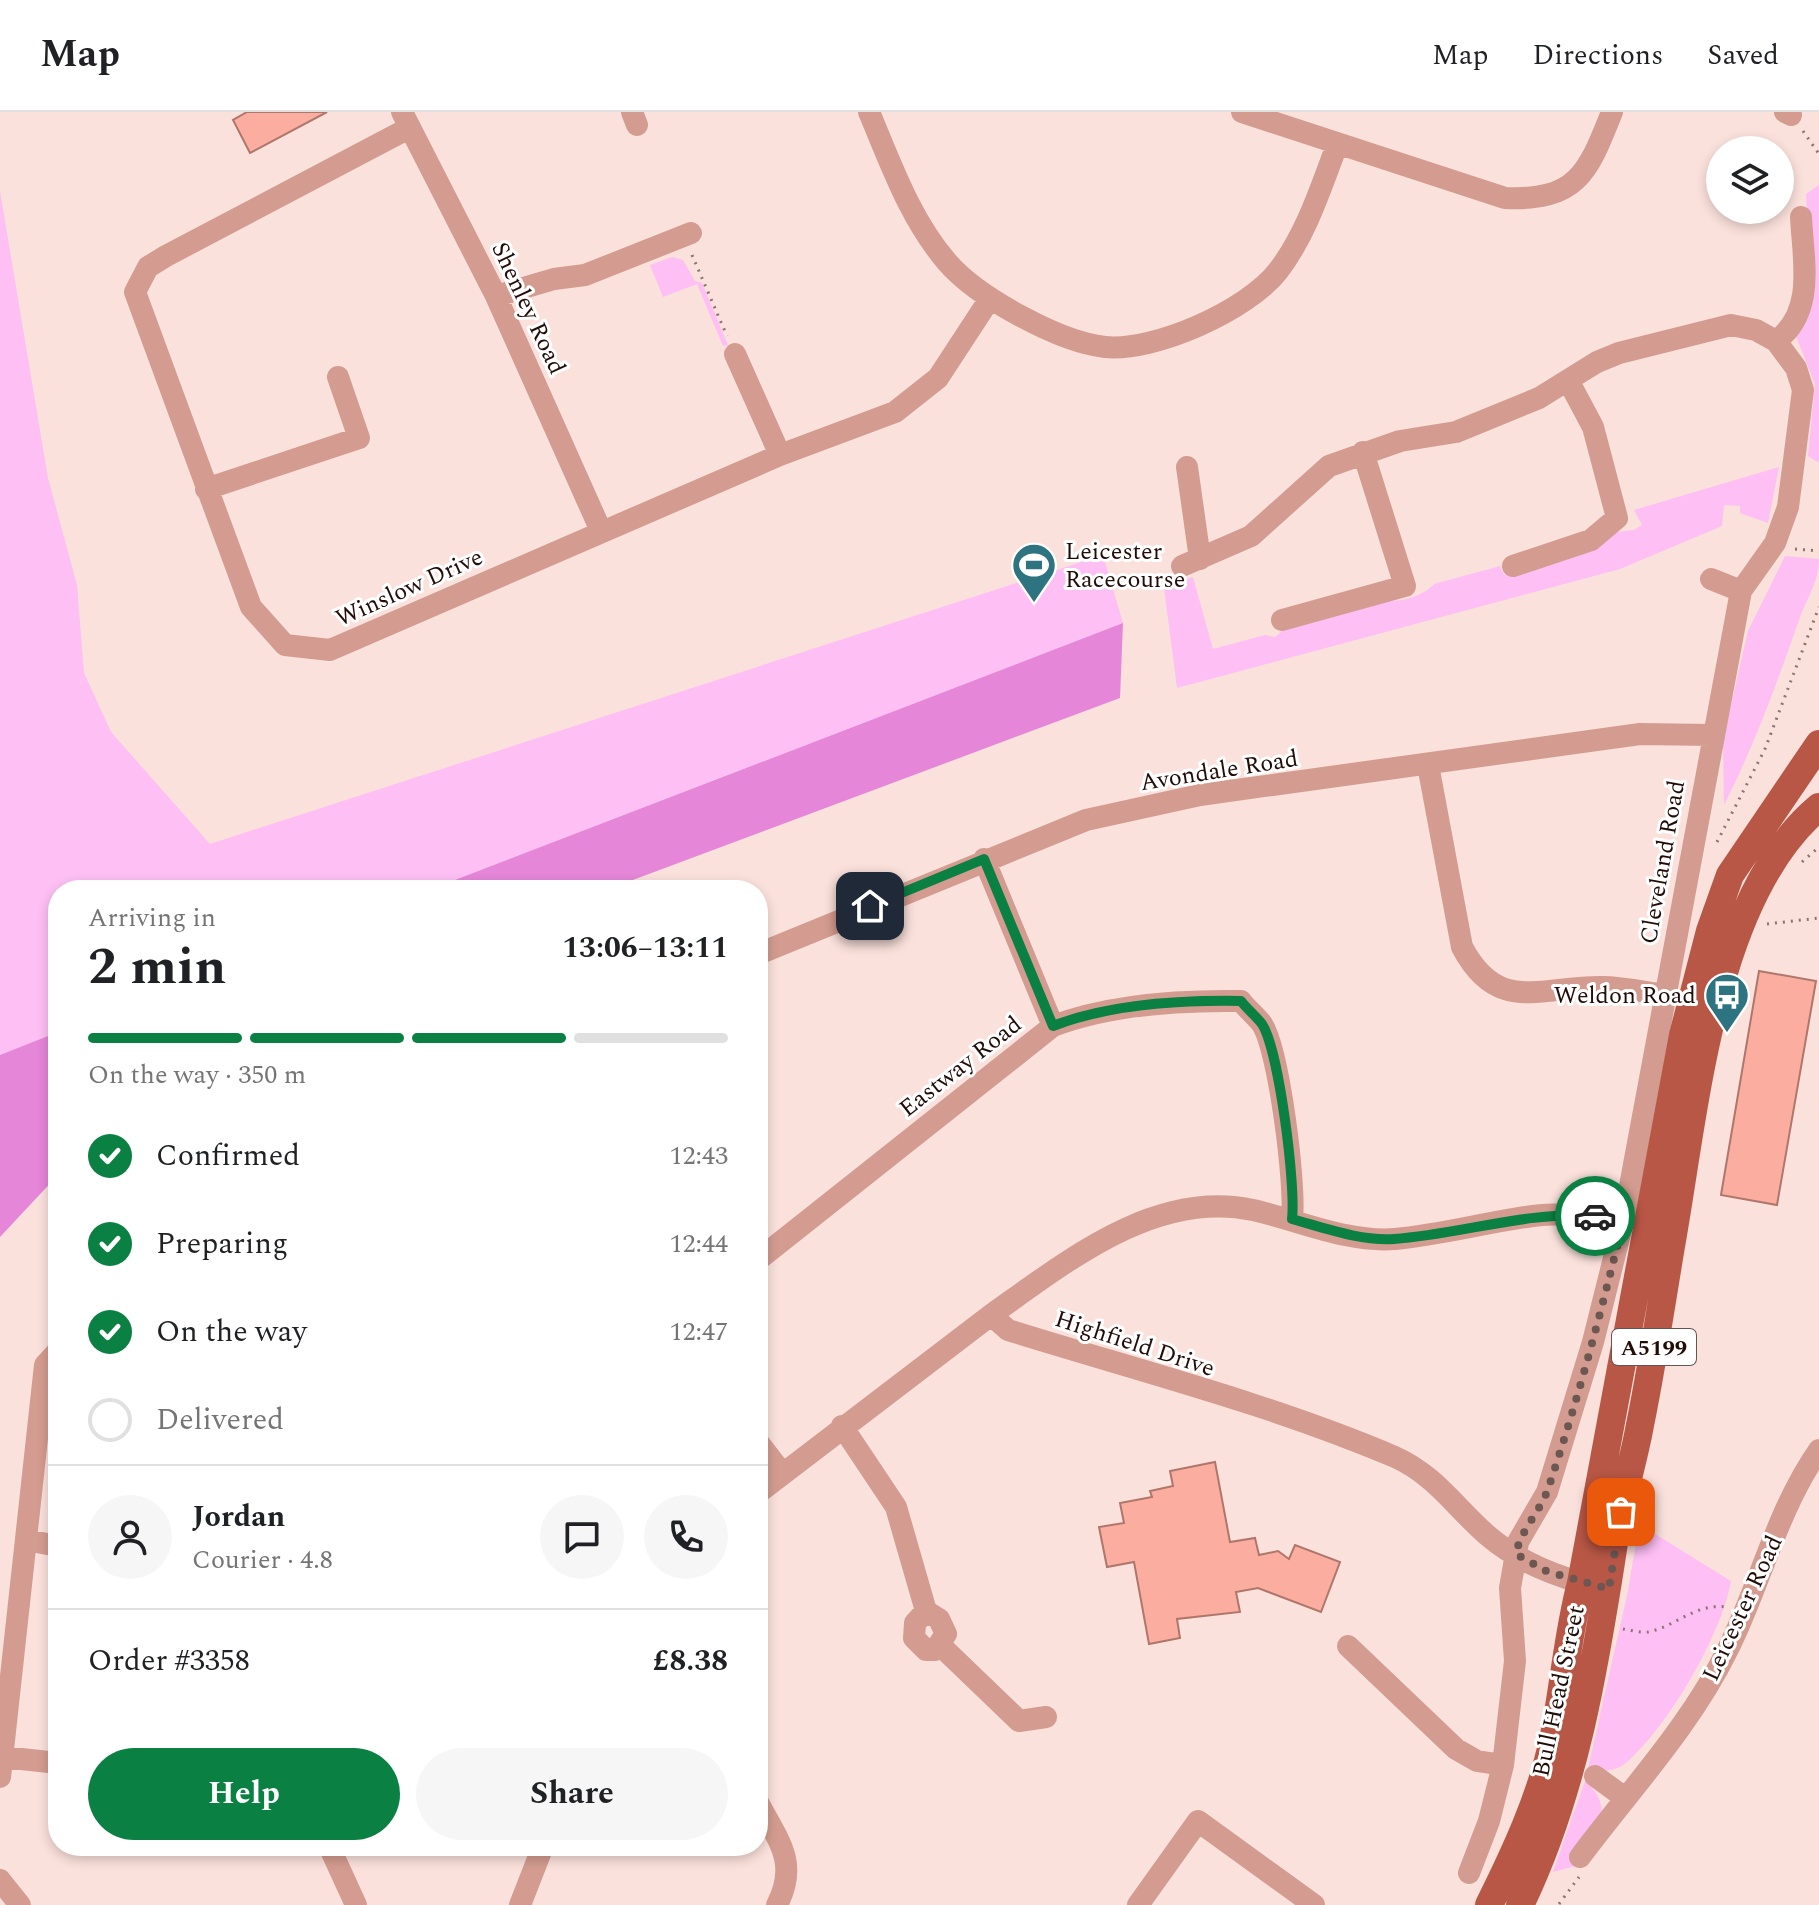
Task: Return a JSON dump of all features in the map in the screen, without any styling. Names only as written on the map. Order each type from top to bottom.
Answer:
[{"type":"main road","name":"Bull Head Street","points":[[1520,1904],[1553,1826],[1570,1772],[1602,1628],[1595,1586],[1683,1035],[1710,931],[1730,875],[1819,744]]},
{"type":"main road","name":"Bull Head Street","points":[[1489,1905],[1509,1865],[1541,1781],[1553,1739],[1567,1638],[1614,1542],[1641,1425],[1718,988],[1756,886],[1791,835],[1819,807]]},
{"type":"street","points":[[869,112],[908,205],[948,263],[989,300],[1045,328],[1106,347],[1171,338],[1236,309],[1278,272],[1312,211],[1337,145]]},
{"type":"street","points":[[1242,112],[1505,198],[1534,199],[1565,189],[1590,167],[1612,112]]},
{"type":"street","name":"Winslow Drive","points":[[406,120],[148,267],[139,278],[135,292],[140,314],[251,607],[285,645],[330,650],[780,455],[895,412],[938,378],[989,300]]},
{"type":"street","name":"Shenley Road","points":[[406,120],[496,296],[601,531]]},
{"type":"street","points":[[1187,467],[1191,563],[1251,536],[1314,476],[1329,466],[1363,452],[1456,432],[1569,382],[1597,362],[1619,353],[1715,327],[1744,326],[1776,341],[1788,333],[1805,302],[1801,217]]},
{"type":"street","points":[[496,296],[554,279],[585,275],[688,234]]},
{"type":"street","name":"Cleveland Road","points":[[1516,1554],[1518,1542],[1547,1492],[1593,1342],[1624,1218],[1741,591],[1775,543],[1788,507],[1803,390],[1796,368],[1776,341]]},
{"type":"street","points":[[735,354],[780,455]]},
{"type":"street","points":[[206,489],[359,438],[338,377]]},
{"type":"street","points":[[1513,566],[1591,540],[1617,518],[1593,427],[1569,382]]},
{"type":"street","points":[[1282,620],[1405,586],[1363,452]]},
{"type":"street","points":[[1711,579],[1741,591]]},
{"type":"street","name":"Avondale Road","points":[[768,950],[984,859],[1086,820],[1200,795],[1640,734],[1712,735]]},
{"type":"street","points":[[1428,765],[1462,947],[1474,970],[1497,988],[1519,994],[1602,987],[1664,995]]},
{"type":"street","points":[[984,859],[1053,1026]]},
{"type":"street","name":"Eastway Road","points":[[768,1249],[1053,1026],[1088,1012],[1208,1001],[1241,1001],[1263,1025],[1274,1067],[1295,1196],[1292,1219]]},
{"type":"street","points":[[768,1485],[991,1315],[1058,1268],[1132,1225],[1195,1206],[1236,1206],[1354,1236],[1394,1239],[1537,1215],[1624,1218]]},
{"type":"street","name":"Highfield Drive","points":[[991,1315],[1008,1330],[1289,1419],[1395,1458],[1425,1473],[1488,1536],[1516,1554],[1546,1571],[1595,1586]]},
{"type":"street","points":[[48,1362],[45,1365],[26,1540],[9,1615],[2,1767],[48,1764]]},
{"type":"street","points":[[842,1426],[896,1507],[926,1611],[934,1615],[946,1634],[941,1646],[1019,1721],[1046,1717]]},
{"type":"street","name":"Leicester Road","points":[[1580,1857],[1689,1715],[1728,1650],[1788,1506],[1819,1450]]},
{"type":"street","points":[[768,1455],[782,1473]]},
{"type":"street","points":[[26,1540],[48,1544]]},
{"type":"street","points":[[1469,1873],[1489,1821],[1503,1765],[1515,1661],[1510,1588],[1516,1554]]},
{"type":"street","points":[[1348,1646],[1456,1749],[1477,1761],[1503,1765]]},
{"type":"street","points":[[1595,1776],[1625,1798]]},
{"type":"street","points":[[1138,1905],[1198,1821],[1314,1905]]},
{"type":"street","points":[[768,1822],[786,1857],[788,1883],[777,1905]]},
{"type":"street","points":[[334,1856],[356,1905]]},
{"type":"street","points":[[520,1905],[539,1856]]},
{"type":"street","points":[[0,1880],[20,1905]]},
{"type":"path","points":[[1788,113],[1819,154]]},
{"type":"path","points":[[688,234],[735,354]]},
{"type":"path","points":[[1715,844],[1765,749],[1819,607]]},
{"type":"path","points":[[1763,925],[1819,918]]},
{"type":"path","points":[[1602,1628],[1649,1632],[1684,1615],[1715,1606],[1745,1612]]},
{"type":"path","points":[[1560,1905],[1587,1865],[1580,1857]]},
{"type":"shaded area","points":[[1819,185],[1817,462],[1808,456],[1815,384],[1795,334],[1812,300],[1806,194]]},
{"type":"shaded area","name":"Leicester Racecourse","points":[[0,191],[48,478],[77,585],[84,673],[111,732],[210,844],[1103,555],[1123,623],[455,880],[48,880],[48,1036],[0,1055]]},
{"type":"shaded area","points":[[672,257],[683,260],[695,281],[702,283],[728,345],[723,346],[697,284],[663,297],[650,265]]},
{"type":"shaded area","points":[[1779,467],[1768,523],[1740,513],[1740,506],[1724,505],[1722,526],[1620,569],[1177,688],[1164,588],[1193,577],[1213,649],[1265,635],[1275,637],[1292,623],[1384,600],[1411,598],[1434,584],[1500,566],[1504,575],[1595,546],[1616,532],[1634,530],[1642,525],[1634,510]]},
{"type":"shaded area","points":[[1785,556],[1819,559],[1817,574],[1765,712],[1724,805],[1723,740],[1748,631]]},
{"type":"shaded area","points":[[1123,623],[1120,698],[633,880],[455,880]]},
{"type":"shaded area","points":[[48,1036],[48,1186],[0,1237],[0,1055]]},
{"type":"shaded area","points":[[1639,1524],[1731,1581],[1726,1603],[1705,1652],[1659,1727],[1626,1763],[1586,1777],[1628,1591]]},
{"type":"shaded area","points":[[1585,1781],[1600,1801],[1602,1810],[1597,1830],[1583,1864],[1553,1872]]},
{"type":"building","points":[[247,112],[327,112],[250,153],[233,120]]},
{"type":"building","points":[[1759,971],[1816,981],[1777,1205],[1721,1195]]},
{"type":"building","points":[[1215,1462],[1230,1542],[1255,1538],[1259,1555],[1278,1551],[1289,1559],[1295,1545],[1340,1562],[1321,1612],[1258,1588],[1236,1592],[1240,1612],[1177,1619],[1180,1638],[1149,1644],[1134,1562],[1107,1567],[1099,1527],[1124,1523],[1120,1503],[1152,1497],[1150,1491],[1173,1486],[1170,1471]]},
{"type":"way so far","points":[[1595,1216],[1624,1218],[1593,1342],[1547,1492],[1536,1517],[1518,1542],[1516,1554],[1546,1571],[1609,1589],[1621,1512]]},
{"type":"place","name":"Leicester Racecourse","points":[[1034,604]]},
{"type":"place","name":"Weldon Road","points":[[1727,1034]]},
{"type":"route","points":[[870,906],[984,859],[1053,1026],[1088,1012],[1241,1001],[1263,1025],[1274,1067],[1295,1196],[1292,1219],[1354,1236],[1394,1239],[1537,1215],[1595,1216]]}]
